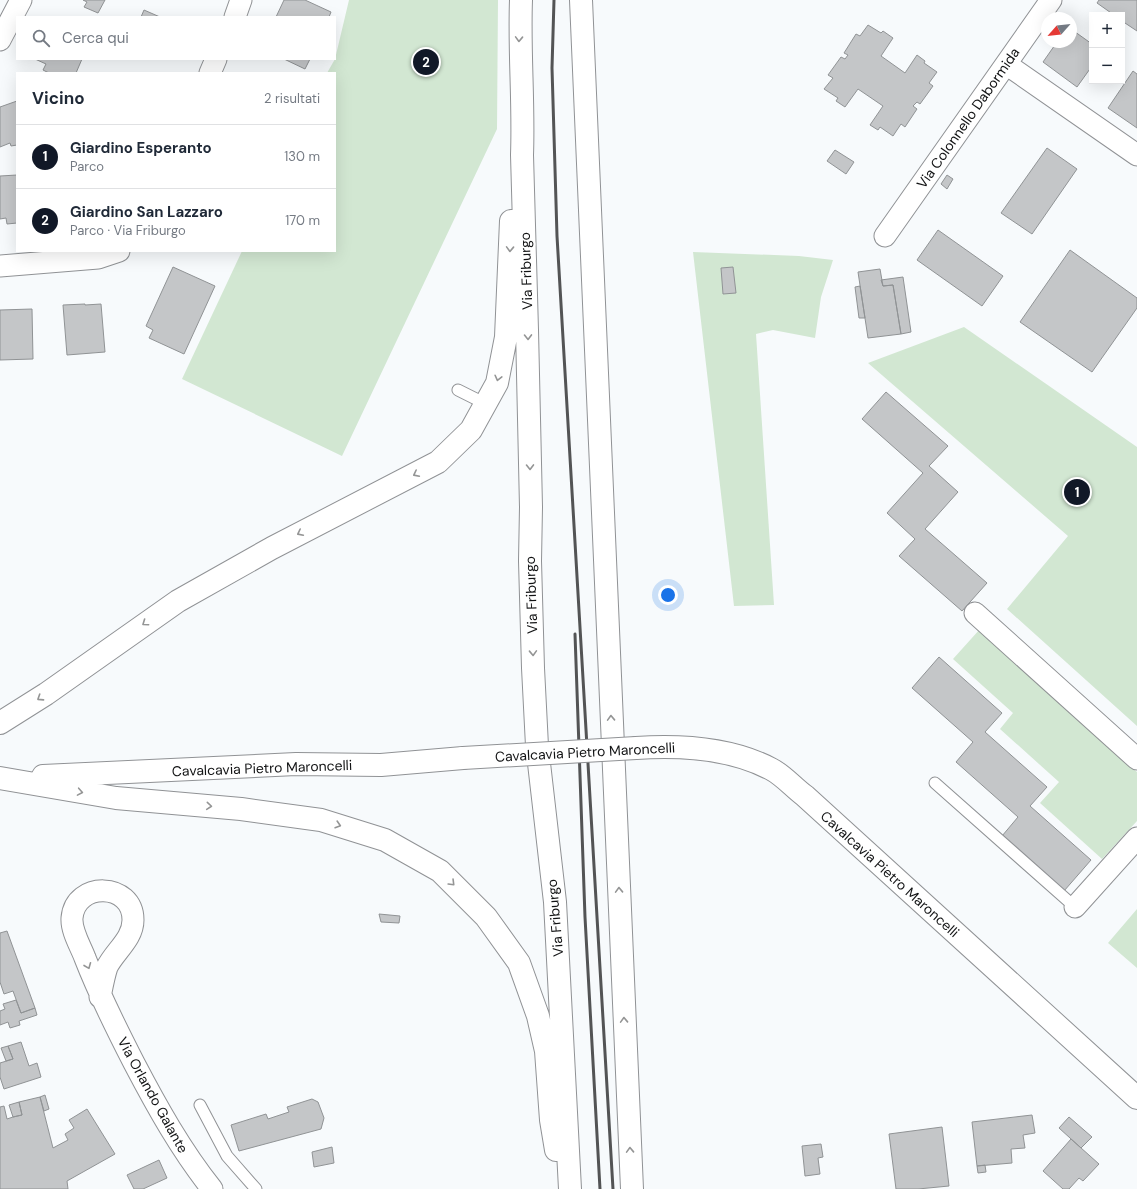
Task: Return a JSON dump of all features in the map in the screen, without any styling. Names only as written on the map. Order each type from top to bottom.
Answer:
[{"type":"main road","name":"Via Friburgo","points":[[521,0],[519,47],[523,126],[522,155],[528,330],[531,507],[530,561],[534,683],[537,746],[555,902],[570,1189]]},
{"type":"main road","points":[[581,0],[632,1189]]},
{"type":"main road","points":[[0,723],[46,694],[178,601],[272,548],[438,462],[471,430],[497,383],[506,337],[511,209],[522,155]]},
{"type":"main road","name":"Cavalcavia Pietro Maroncelli","points":[[0,778],[296,764],[381,765],[463,758],[668,746],[698,749],[738,756],[772,769],[805,796],[1137,1098]]},
{"type":"main road","name":"Cavalcavia Pietro Maroncelli","points":[[0,778],[116,798],[241,809],[321,820],[385,840],[440,871],[486,917],[519,963],[538,1016],[546,1051],[551,1120],[564,1189]]},
{"type":"street","points":[[0,40],[21,0]]},
{"type":"street","points":[[235,16],[241,0]]},
{"type":"street","name":"Via Colonnello Dabormida","points":[[885,236],[1050,0]]},
{"type":"street","points":[[210,72],[216,60]]},
{"type":"street","points":[[1006,64],[1137,155]]},
{"type":"street","points":[[0,266],[98,258],[116,252]]},
{"type":"street","points":[[975,613],[1137,759]]},
{"type":"street","points":[[1075,907],[1137,838]]},
{"type":"street","name":"Via Orlando Galante","points":[[100,997],[107,967],[122,945],[129,938],[133,919],[126,901],[119,895],[110,891],[101,890],[91,892],[76,904],[72,912],[71,922],[100,997],[154,1100],[188,1159],[212,1189]]},
{"type":"lane","points":[[458,390],[486,404]]},
{"type":"lane","points":[[935,783],[1075,907]]},
{"type":"lane","points":[[200,1105],[227,1156],[256,1189]]},
{"type":"green space","points":[[349,0],[498,0],[497,129],[342,456],[182,379],[242,252],[336,252],[336,72],[328,72],[334,60],[336,60]]},
{"type":"green space","points":[[693,252],[799,256],[833,260],[821,297],[815,338],[773,330],[756,334],[774,605],[734,606]]},
{"type":"green space","points":[[964,327],[1137,447],[1137,726],[1007,609],[1068,536],[868,363]]},
{"type":"green space","points":[[980,629],[1137,772],[1137,821],[1102,859],[1040,803],[1059,782],[1000,729],[1013,713],[953,659]]},
{"type":"green space","points":[[1137,909],[1137,968],[1108,943]]},
{"type":"building","points":[[83,0],[105,0],[98,13],[84,7],[87,2]]},
{"type":"building","points":[[284,0],[305,0],[331,12],[329,16],[276,16]]},
{"type":"building","points":[[1099,0],[1137,0],[1137,31],[1125,23],[1125,12],[1110,12],[1097,3]]},
{"type":"building","points":[[144,10],[158,16],[141,16]]},
{"type":"building","points":[[868,25],[881,33],[883,31],[893,38],[881,56],[905,73],[917,55],[925,61],[924,63],[937,72],[929,83],[933,86],[920,104],[917,102],[913,106],[917,109],[905,127],[901,124],[893,136],[880,127],[878,130],[870,125],[883,106],[858,89],[845,107],[836,101],[838,98],[824,89],[833,78],[828,75],[841,57],[845,59],[848,55],[844,53],[856,34],[860,36]]},
{"type":"building","points":[[1077,33],[1089,42],[1089,70],[1077,87],[1043,62],[1053,48],[1077,48]]},
{"type":"building","points":[[37,60],[82,60],[76,72],[47,72],[43,70],[46,64]]},
{"type":"building","points":[[286,60],[310,60],[305,69]]},
{"type":"building","points":[[1133,71],[1137,74],[1137,128],[1108,108]]},
{"type":"building","points":[[16,101],[16,145],[11,146],[10,143],[0,147],[0,107]]},
{"type":"building","points":[[1047,148],[1077,169],[1032,234],[1001,213]]},
{"type":"building","points":[[835,150],[854,162],[846,174],[827,161]]},
{"type":"building","points":[[16,175],[16,223],[7,224],[6,218],[0,219],[0,176]]},
{"type":"building","points":[[947,175],[953,179],[947,189],[941,184]]},
{"type":"building","points":[[938,230],[1003,276],[982,306],[917,260]]},
{"type":"building","points":[[1070,250],[1137,298],[1137,308],[1092,372],[1020,322]]},
{"type":"building","points":[[173,267],[215,286],[184,354],[149,338],[153,330],[146,326]]},
{"type":"building","points":[[733,267],[736,293],[723,294],[721,268]]},
{"type":"building","points":[[880,269],[883,286],[893,285],[901,334],[868,338],[858,272]]},
{"type":"building","points":[[903,277],[911,332],[901,334],[893,285],[883,286],[881,280]]},
{"type":"building","points":[[860,286],[865,318],[859,318],[855,287]]},
{"type":"building","points":[[101,304],[105,352],[67,355],[63,305]]},
{"type":"building","points":[[32,309],[33,359],[0,360],[0,310]]},
{"type":"building","points":[[886,392],[948,446],[929,466],[958,492],[925,529],[987,583],[962,611],[899,556],[915,539],[887,513],[923,473],[862,419]]},
{"type":"building","points":[[939,657],[1002,713],[985,732],[1047,787],[1030,806],[1091,860],[1064,891],[1002,836],[1018,817],[956,762],[973,742],[912,688]]},
{"type":"building","points":[[379,914],[400,916],[399,923],[381,922]]},
{"type":"building","points":[[7,931],[35,1008],[21,1013],[13,991],[4,994],[0,982],[0,933]]},
{"type":"building","points":[[16,1000],[21,1013],[35,1008],[37,1015],[19,1021],[20,1025],[10,1028],[8,1022],[0,1025],[0,1011],[5,1009],[3,1004]]},
{"type":"building","points":[[21,1042],[29,1066],[37,1063],[41,1077],[4,1089],[0,1077],[0,1063],[13,1059],[8,1046]]},
{"type":"building","points":[[8,1046],[13,1059],[6,1061],[1,1048]]},
{"type":"building","points":[[45,1095],[49,1109],[44,1111],[40,1097]]},
{"type":"building","points":[[40,1097],[53,1148],[68,1140],[65,1134],[74,1128],[69,1120],[87,1109],[115,1154],[67,1181],[68,1189],[0,1189],[0,1107],[4,1106],[7,1119],[22,1115],[19,1102]]},
{"type":"building","points":[[312,1099],[318,1102],[324,1118],[321,1129],[239,1151],[231,1125],[266,1114],[268,1119],[289,1112],[287,1107]]},
{"type":"building","points":[[19,1102],[22,1115],[13,1117],[9,1105]]},
{"type":"building","points":[[1032,1115],[1035,1133],[1023,1135],[1025,1148],[1011,1149],[1012,1163],[977,1166],[972,1122]]},
{"type":"building","points":[[1069,1117],[1092,1137],[1081,1148],[1059,1128]]},
{"type":"building","points":[[942,1127],[949,1186],[918,1189],[896,1189],[889,1134]]},
{"type":"building","points":[[1071,1139],[1099,1164],[1083,1181],[1079,1178],[1069,1189],[1063,1189],[1043,1171]]},
{"type":"building","points":[[821,1144],[823,1157],[818,1158],[820,1174],[805,1176],[802,1146]]},
{"type":"building","points":[[332,1147],[334,1163],[314,1167],[312,1152]]},
{"type":"building","points":[[159,1160],[167,1178],[143,1189],[134,1189],[127,1175]]},
{"type":"building","points":[[985,1165],[986,1172],[978,1173],[977,1166]]},
{"type":"railway","points":[[554,0],[552,68],[557,236],[613,1189]]},
{"type":"railway","points":[[575,634],[585,917],[600,1189]]},
{"type":"place","name":"Giardino San Lazzaro","points":[[426,62]]},
{"type":"place","name":"Giardino Esperanto","points":[[1077,492]]}]
